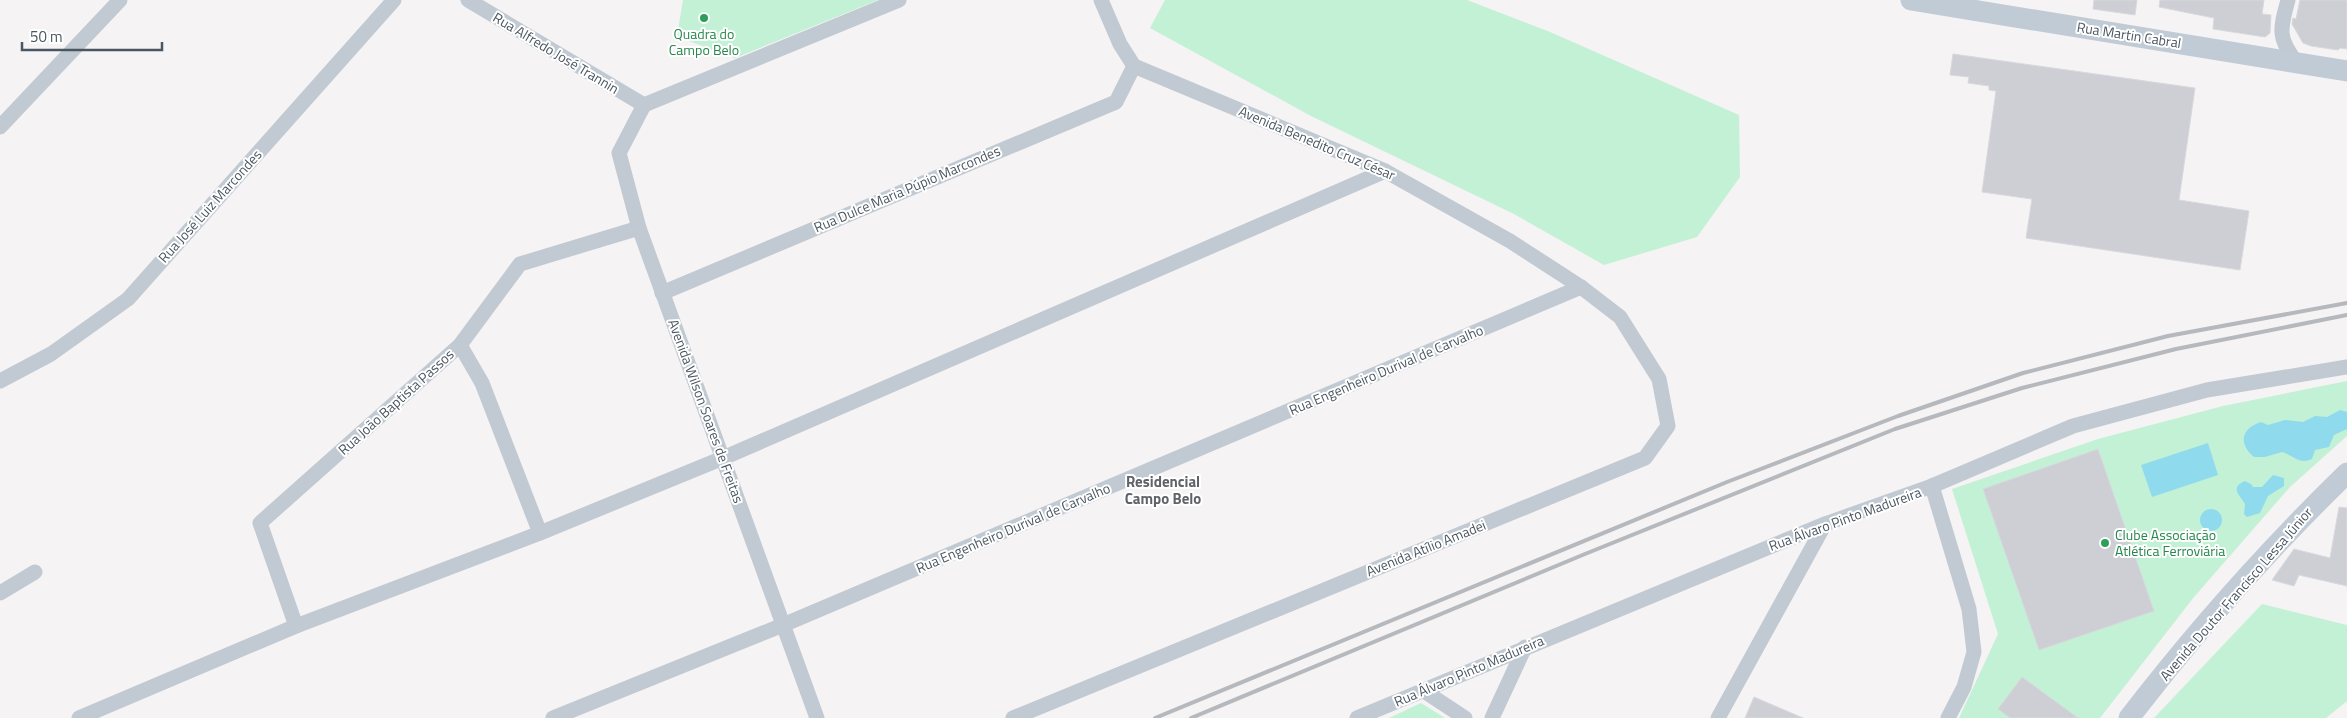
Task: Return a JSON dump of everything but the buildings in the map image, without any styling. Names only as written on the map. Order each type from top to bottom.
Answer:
[{"type":"main road","name":"Rua Martin Cabral","points":[[1911,0],[1936,2],[2347,71]]},
{"type":"main road","name":"Avenida Doutor Francisco Lessa Júnior","points":[[2129,718],[2298,520],[2347,473]]},
{"type":"street","points":[[0,127],[120,0]]},
{"type":"street","name":"Rua José Luiz Marcondes","points":[[0,381],[51,354],[128,299],[394,0]]},
{"type":"street","name":"Rua Alfredo José Trannin","points":[[468,0],[644,105]]},
{"type":"street","points":[[644,105],[899,0]]},
{"type":"street","points":[[1101,0],[1120,44],[1134,66]]},
{"type":"street","points":[[2288,0],[2280,29],[2285,48],[2297,63]]},
{"type":"street","name":"Avenida Benedito Cruz César","points":[[1134,66],[1385,171],[1510,241],[1581,287]]},
{"type":"street","name":"Rua Dulce Maria Púpio Marcondes","points":[[662,293],[1116,102],[1134,66]]},
{"type":"street","name":"Avenida Wilson Soares de Freitas","points":[[644,105],[619,153],[639,228],[817,718]]},
{"type":"street","points":[[79,718],[296,626],[540,533],[724,458],[1385,171]]},
{"type":"street","points":[[460,345],[520,264],[639,228]]},
{"type":"street","name":"Rua Engenheiro Durival de Carvalho","points":[[553,718],[783,625],[1581,287]]},
{"type":"street","name":"Avenida Atílio Amadei","points":[[1013,718],[1646,458],[1668,426],[1659,380],[1620,317],[1581,287]]},
{"type":"street","name":"Rua João Baptista Passos","points":[[296,626],[260,523],[460,345],[482,383],[540,533]]},
{"type":"street","name":"Rua Álvaro Pinto Madureira","points":[[1357,718],[1825,524],[1932,486],[2073,426],[2207,390],[2347,367]]},
{"type":"street","points":[[1932,486],[1969,609],[1974,652],[1964,687],[1948,718]]},
{"type":"street","points":[[1718,718],[1825,524]]},
{"type":"street","points":[[0,592],[34,572]]},
{"type":"street","points":[[1492,718],[1525,647]]},
{"type":"street","points":[[1424,691],[1465,718]]},
{"type":"green space","points":[[683,0],[878,0],[735,58],[677,36]]},
{"type":"green space","points":[[1165,0],[1467,0],[1550,32],[1739,115],[1740,177],[1697,237],[1604,265],[1514,214],[1311,116],[1150,28]]},
{"type":"green space","name":"Clube Associação Atlética Ferroviária","points":[[2347,381],[2347,436],[2290,487],[2194,597],[2100,718],[1959,718],[1998,634],[1952,489],[2098,439],[2223,406]]},
{"type":"green space","points":[[2262,604],[2347,625],[2347,701],[2326,718],[2154,718]]},
{"type":"green space","points":[[1421,703],[1445,718],[1389,718]]},
{"type":"water","points":[[2340,410],[2347,412],[2347,429],[2334,435],[2329,447],[2315,450],[2312,459],[2307,461],[2282,452],[2265,457],[2254,457],[2244,442],[2244,437],[2249,428],[2261,422],[2268,425],[2285,420],[2303,422],[2315,416],[2327,417]]},
{"type":"water","points":[[2208,443],[2218,475],[2152,497],[2141,465]]},
{"type":"water","points":[[2273,475],[2284,478],[2284,486],[2268,496],[2260,513],[2247,517],[2244,514],[2245,504],[2237,492],[2238,486],[2245,481],[2253,487],[2262,487]]},
{"type":"water","points":[[2211,509],[2219,512],[2222,520],[2219,528],[2211,531],[2203,528],[2200,520],[2203,512]]},
{"type":"railway","points":[[1155,718],[1727,482],[1898,416],[2023,373],[2168,336],[2347,303]]},
{"type":"railway","points":[[1191,718],[1585,554],[1895,429],[2022,388],[2176,349],[2347,315]]},
{"type":"place","name":"Quadra do Campo Belo","points":[[704,18]]},
{"type":"place","name":"Clube Associação Atlética Ferroviária","points":[[2105,543]]},
{"type":"district","name":"Residencial Campo Belo","points":[[1163,490]]}]
